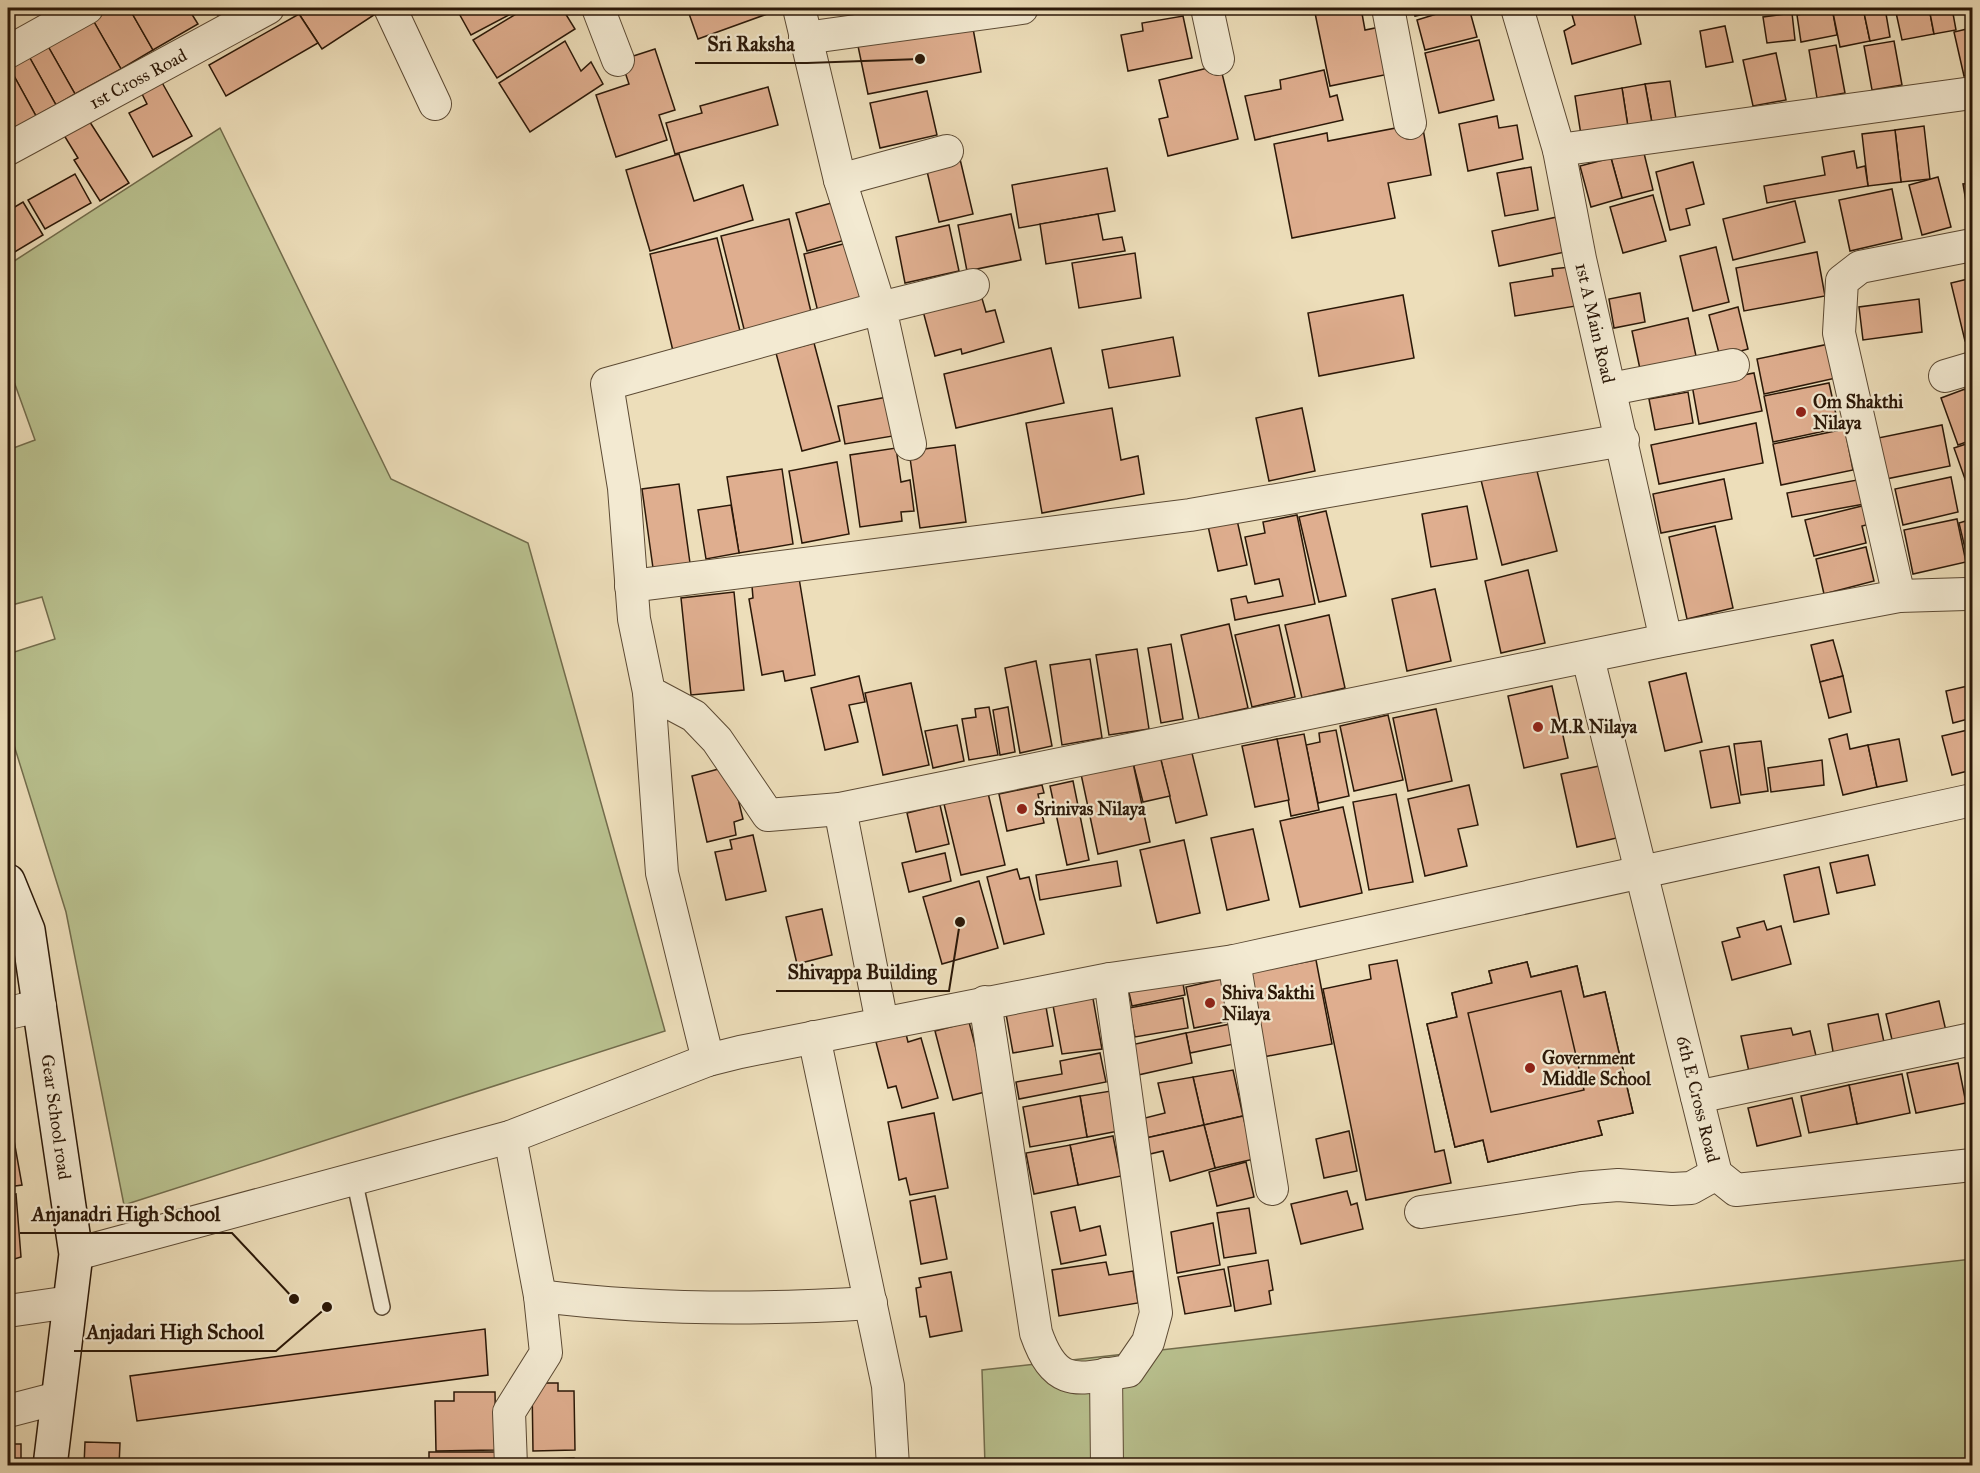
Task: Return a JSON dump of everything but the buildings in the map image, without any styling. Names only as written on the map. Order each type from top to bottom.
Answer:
[{"type":"main road","name":"Gear School road","points":[[8,881],[28,930],[76,1254],[50,1466]]},
{"type":"street","points":[[8,52],[87,8]]},
{"type":"street","name":"1st Cross Road","points":[[8,149],[268,8]]},
{"type":"street","points":[[390,8],[435,104]]},
{"type":"street","points":[[598,8],[618,60]]},
{"type":"street","points":[[799,8],[840,180],[880,309],[910,444]]},
{"type":"street","points":[[805,38],[1022,8]]},
{"type":"street","points":[[1207,8],[1218,59]]},
{"type":"street","points":[[1388,8],[1410,123]]},
{"type":"street","name":"1st A Main Road","points":[[1517,8],[1559,150],[1580,259],[1623,440],[1666,640]]},
{"type":"street","points":[[1559,150],[1972,93]]},
{"type":"street","points":[[840,180],[947,151]]},
{"type":"street","points":[[1899,596],[1839,333],[1842,281],[1860,267],[1972,245]]},
{"type":"street","points":[[708,1060],[662,873],[649,692],[634,619],[624,488],[607,384],[973,285]]},
{"type":"street","points":[[1611,389],[1733,365]]},
{"type":"street","points":[[631,586],[1190,515],[1623,440]]},
{"type":"street","points":[[649,692],[694,716],[717,740],[768,815],[840,809],[1588,658],[1666,640],[1899,596],[1966,594]]},
{"type":"street","name":"6th E Cross Road","points":[[1588,658],[1716,1173],[1736,1190],[1972,1165]]},
{"type":"street","points":[[76,1254],[510,1137],[708,1060],[985,1002],[1110,979],[1234,961],[1972,800]]},
{"type":"street","points":[[840,809],[882,1023]]},
{"type":"street","points":[[1234,961],[1272,1189]]},
{"type":"street","points":[[985,1002],[1036,1333],[1042,1349],[1059,1373],[1077,1379],[1128,1371],[1148,1342],[1156,1313],[1110,979]]},
{"type":"street","points":[[8,1013],[40,1006]]},
{"type":"street","points":[[814,1036],[888,1386],[893,1466]]},
{"type":"street","points":[[1697,1097],[1972,1039]]},
{"type":"street","points":[[510,1137],[540,1296],[546,1353],[509,1412],[511,1466]]},
{"type":"street","points":[[1421,1212],[1581,1188],[1618,1185],[1672,1190],[1691,1188],[1716,1173]]},
{"type":"street","points":[[540,1296],[653,1307],[801,1308],[871,1303]]},
{"type":"street","points":[[8,1311],[70,1302]]},
{"type":"street","points":[[1106,1374],[1107,1466]]},
{"type":"street","points":[[8,1412],[58,1398]]},
{"type":"lane","points":[[354,1179],[382,1307]]},
{"type":"green space","points":[[220,128],[391,479],[528,543],[665,1031],[124,1205],[66,912],[8,726],[8,654],[55,639],[42,597],[8,606],[8,450],[35,440],[8,365],[8,265]]},
{"type":"green space","points":[[1972,1259],[1972,1465],[985,1465],[982,1370]]},
{"type":"place","name":"Sri Raksha","points":[[920,59]]},
{"type":"place","name":"Om Shakthi Nilaya","points":[[1801,412]]},
{"type":"place","name":"M.R Nilaya","points":[[1538,727]]},
{"type":"place","name":"Srinivas Nilaya","points":[[1022,809]]},
{"type":"place","name":"Shivappa Building","points":[[960,922]]},
{"type":"place","name":"Shiva Sakthi Nilaya","points":[[1210,1003]]},
{"type":"place","name":"Government Middle School","points":[[1530,1068]]},
{"type":"place","name":"Anjanadri High School","points":[[294,1299]]},
{"type":"place","name":"Anjadari High School","points":[[327,1307]]}]
